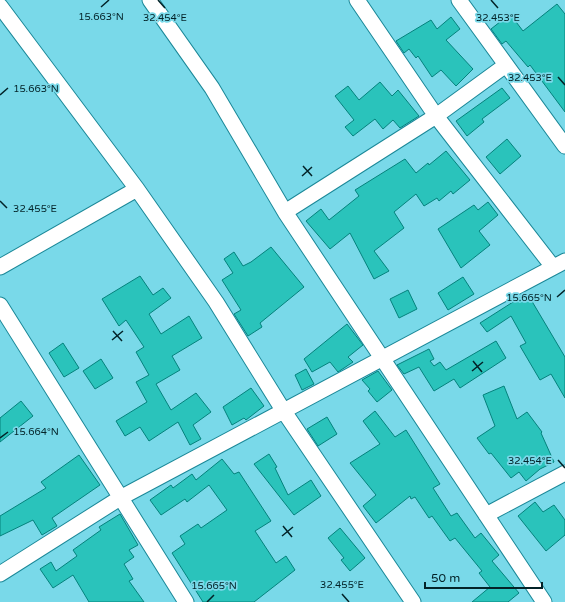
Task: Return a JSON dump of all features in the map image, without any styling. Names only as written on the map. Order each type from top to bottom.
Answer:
[{"type":"street","points":[[150,0],[212,88],[285,212],[544,602]]},
{"type":"street","points":[[0,574],[120,498],[559,264],[436,116],[357,0]]},
{"type":"street","points":[[459,0],[565,146]]},
{"type":"street","points":[[0,6],[137,189],[216,302],[283,410],[413,602]]},
{"type":"street","points":[[285,212],[436,116],[506,66]]},
{"type":"street","points":[[0,267],[137,189]]},
{"type":"street","points":[[0,305],[186,602]]},
{"type":"street","points":[[486,514],[565,472]]},
{"type":"building","points":[[557,4],[565,14],[565,112],[530,65],[528,67],[506,41],[502,44],[491,29],[510,14],[523,31]]},
{"type":"building","points":[[451,17],[460,29],[446,40],[473,69],[456,86],[441,70],[432,77],[418,56],[416,58],[409,49],[404,53],[396,41],[431,20],[437,29]]},
{"type":"building","points":[[380,82],[392,96],[398,90],[419,116],[400,128],[393,120],[383,129],[375,119],[353,136],[345,127],[354,120],[335,96],[348,86],[359,100]]},
{"type":"building","points":[[502,88],[510,98],[482,119],[484,122],[467,136],[456,121]]},
{"type":"building","points":[[507,139],[521,156],[500,174],[486,157]]},
{"type":"building","points":[[446,151],[470,180],[453,194],[451,191],[439,201],[437,198],[424,206],[416,194],[394,212],[404,228],[374,251],[389,271],[374,279],[350,233],[330,249],[306,221],[321,209],[329,220],[359,196],[355,190],[405,159],[416,173],[428,163],[429,165]]},
{"type":"building","points":[[488,202],[498,215],[479,231],[490,245],[461,268],[438,229],[474,205],[478,210]]},
{"type":"building","points":[[271,247],[304,287],[260,323],[262,327],[248,336],[234,314],[241,310],[222,280],[233,273],[224,259],[234,252],[243,266]]},
{"type":"building","points":[[140,276],[153,295],[163,288],[171,298],[149,314],[161,334],[189,316],[202,338],[172,356],[180,370],[156,384],[171,410],[196,393],[211,412],[193,425],[201,439],[190,445],[178,422],[149,441],[140,427],[125,436],[116,421],[147,402],[136,382],[149,375],[136,352],[144,347],[126,320],[119,326],[102,299]]},
{"type":"building","points":[[463,277],[474,294],[448,310],[438,293]]},
{"type":"building","points":[[408,290],[417,309],[399,318],[390,299]]},
{"type":"building","points":[[524,295],[527,300],[530,298],[565,357],[565,398],[551,374],[540,380],[520,346],[526,343],[511,316],[487,332],[480,323]]},
{"type":"building","points":[[347,324],[363,345],[348,357],[353,362],[338,372],[330,362],[312,372],[304,359]]},
{"type":"building","points":[[496,341],[506,358],[460,388],[454,379],[434,391],[419,367],[404,374],[397,365],[429,349],[434,359],[430,361],[434,366],[440,362],[446,370]]},
{"type":"building","points":[[63,343],[79,368],[64,377],[49,353]]},
{"type":"building","points":[[101,359],[113,378],[95,389],[83,371]]},
{"type":"building","points":[[306,369],[314,384],[302,390],[295,375]]},
{"type":"building","points":[[378,371],[392,390],[377,402],[368,391],[370,389],[362,380]]},
{"type":"building","points":[[504,386],[517,419],[527,412],[542,432],[541,433],[554,462],[540,469],[526,481],[519,472],[511,478],[491,453],[489,454],[477,438],[495,426],[483,395]]},
{"type":"building","points":[[251,388],[264,406],[246,420],[244,418],[232,425],[223,407]]},
{"type":"building","points":[[21,401],[33,416],[0,442],[0,418]]},
{"type":"building","points":[[375,411],[395,437],[406,430],[440,484],[433,488],[451,516],[457,513],[475,538],[481,533],[499,555],[492,561],[519,593],[508,602],[472,602],[490,587],[479,573],[482,571],[455,538],[450,541],[432,516],[429,518],[415,497],[411,499],[410,496],[376,523],[363,506],[376,495],[350,463],[380,444],[363,421]]},
{"type":"building","points":[[327,417],[337,434],[318,446],[307,429]]},
{"type":"building","points":[[269,454],[277,467],[275,468],[288,495],[311,480],[321,496],[294,515],[254,464]]},
{"type":"building","points":[[79,455],[100,485],[52,518],[57,526],[42,535],[33,520],[0,536],[0,516],[46,488],[41,482]]},
{"type":"building","points":[[222,459],[234,474],[239,472],[271,521],[255,531],[276,563],[286,556],[295,570],[254,602],[203,602],[172,553],[185,544],[180,536],[198,524],[201,528],[227,510],[209,485],[187,502],[185,499],[161,515],[150,500],[171,485],[173,488],[192,474],[196,480]]},
{"type":"building","points":[[535,502],[543,512],[554,505],[565,520],[565,535],[546,551],[518,516]]},
{"type":"building","points":[[120,514],[138,545],[129,550],[134,557],[124,564],[133,579],[129,581],[144,602],[89,602],[73,575],[53,588],[40,569],[51,562],[56,571],[77,556],[73,550],[101,530],[99,527]]},
{"type":"building","points":[[340,528],[365,558],[350,571],[341,560],[344,558],[328,538]]}]
